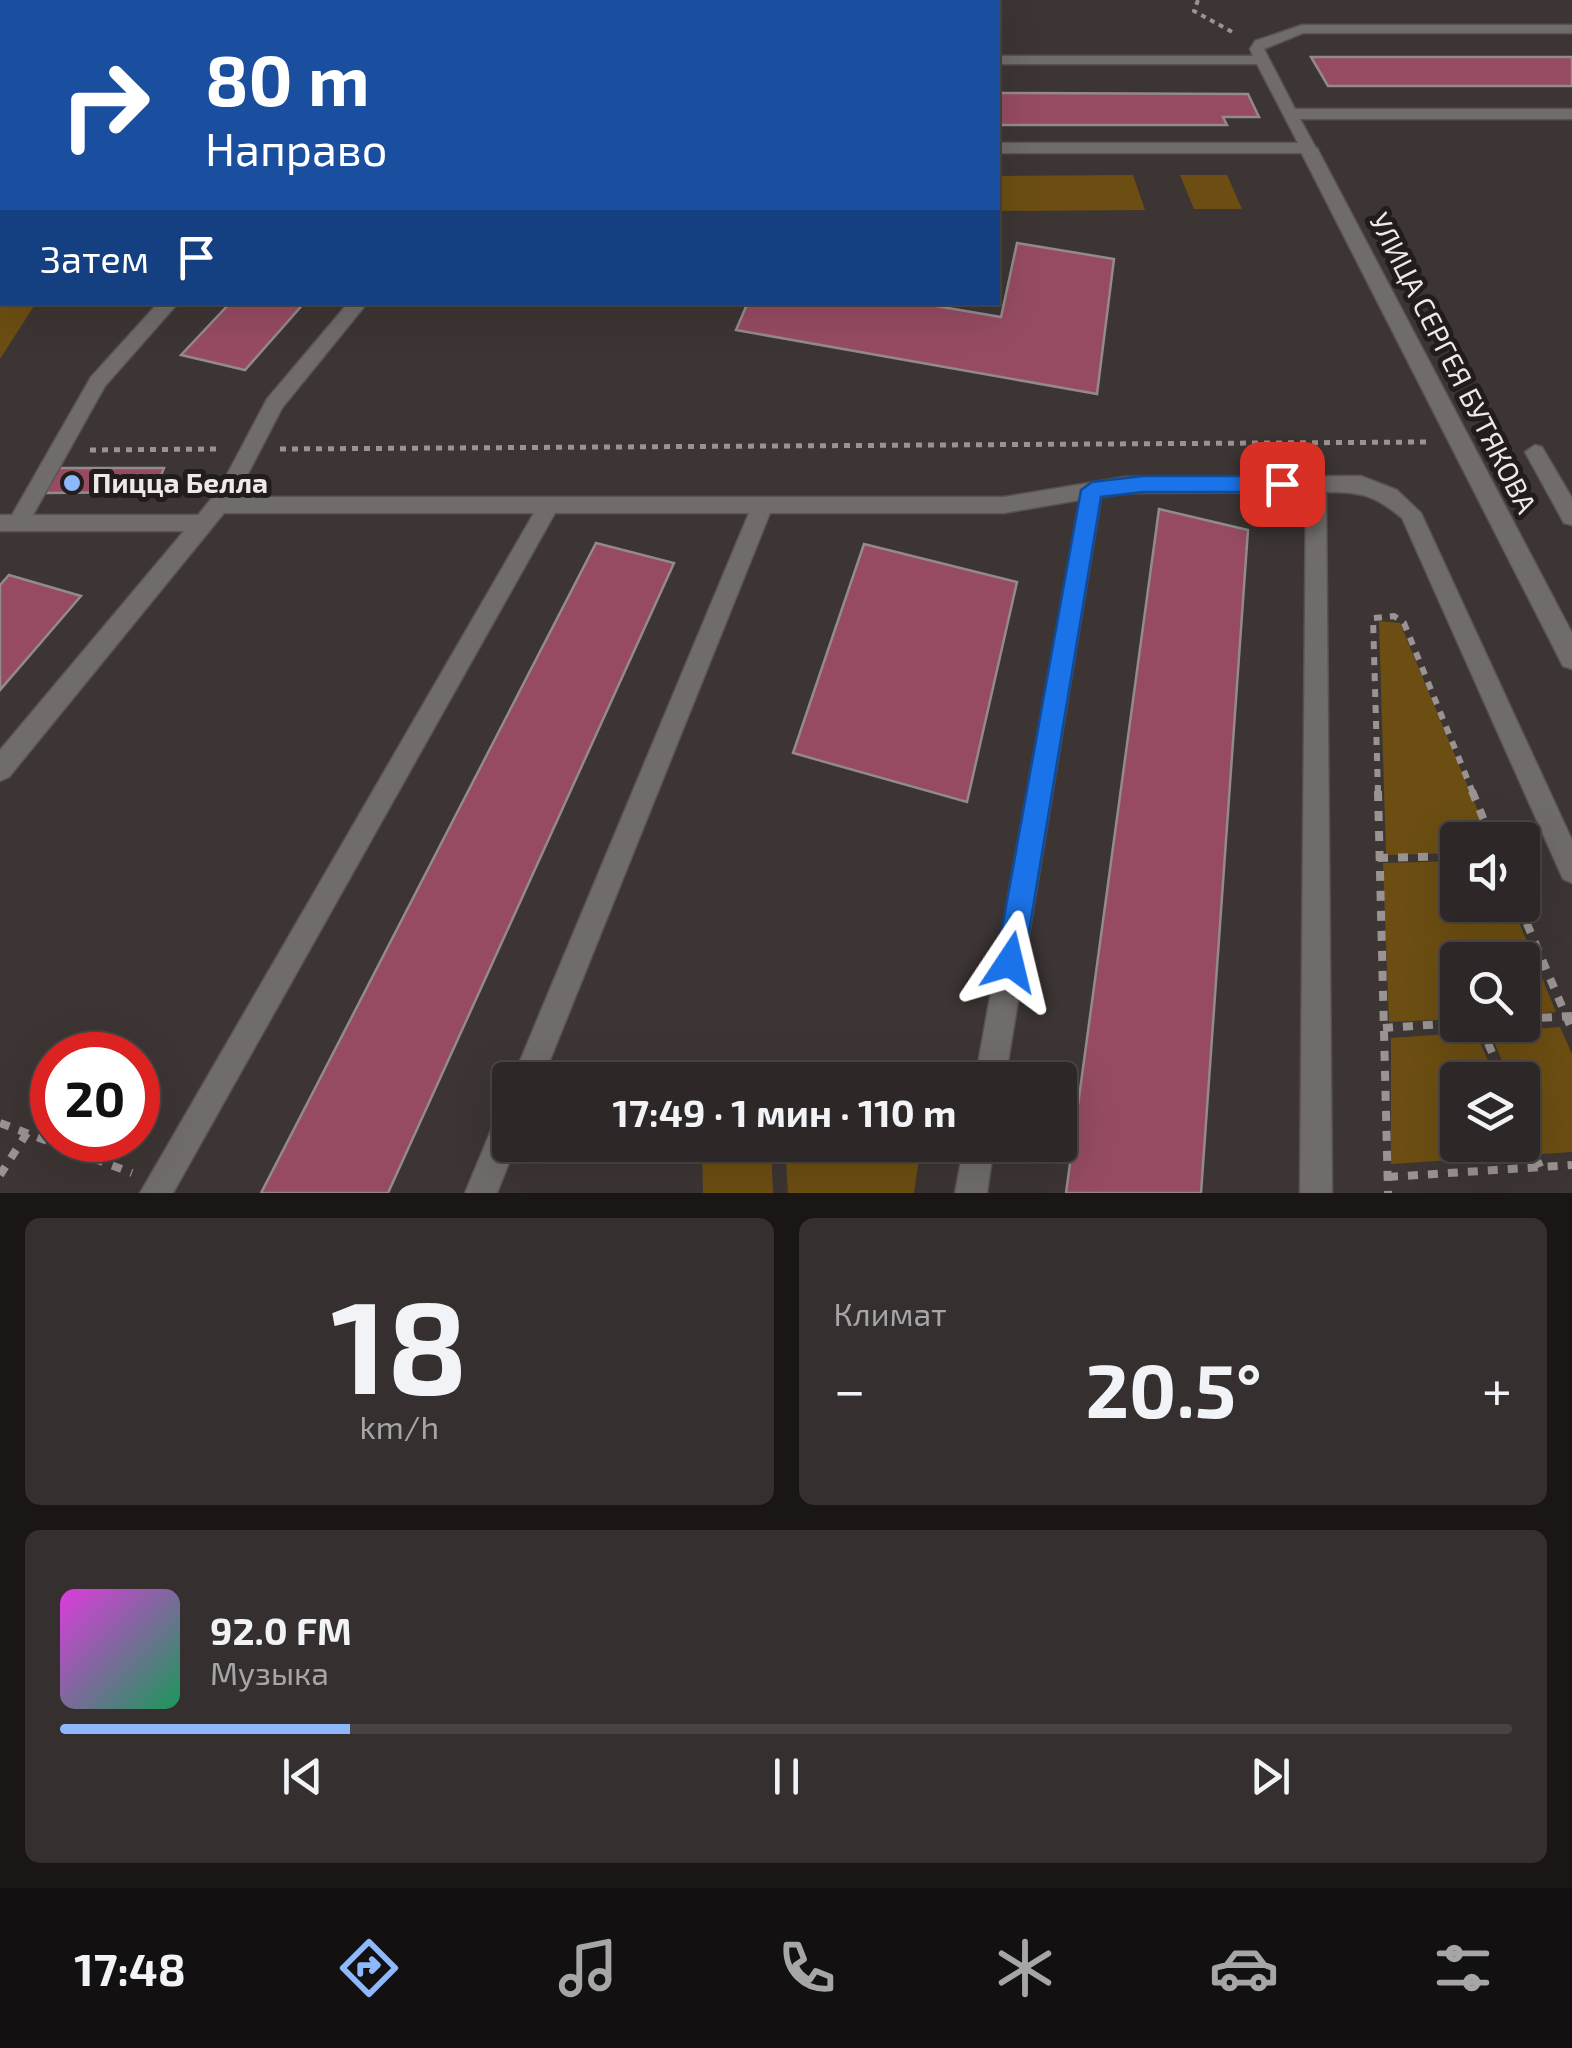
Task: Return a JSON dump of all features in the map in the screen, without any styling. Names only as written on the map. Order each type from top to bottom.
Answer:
[{"type":"street","name":"УЛИЦА СЕРГЕЯ БУТЯКОВА","points":[[1308,148],[1572,658]]},
{"type":"lane","points":[[1000,60],[1260,53],[1280,33],[1302,29],[1572,29]]},
{"type":"lane","points":[[1000,148],[1308,148],[1260,53]]},
{"type":"lane","points":[[1290,114],[1572,114]]},
{"type":"lane","points":[[9,523],[59,450],[104,373],[167,305]]},
{"type":"lane","points":[[0,769],[236,482],[274,404],[356,305]]},
{"type":"lane","points":[[1535,452],[1572,517]]},
{"type":"lane","points":[[218,505],[1004,505],[1143,484],[1361,484],[1390,496],[1410,514],[1572,870]]},
{"type":"lane","points":[[1316,484],[1316,1193]]},
{"type":"lane","points":[[993,1062],[1092,490]]},
{"type":"lane","points":[[159,1188],[549,505]]},
{"type":"lane","points":[[534,1062],[763,505]]},
{"type":"lane","points":[[9,523],[199,523]]},
{"type":"lane","points":[[481,1193],[494,1162]]},
{"type":"lane","points":[[970,1193],[976,1162]]},
{"type":"path","points":[[1198,0],[1194,11],[1260,53]]},
{"type":"path","points":[[59,450],[1459,442]]},
{"type":"path","points":[[1388,1193],[1370,624],[1376,616],[1394,616],[1404,623],[1485,822]]},
{"type":"path","points":[[1378,858],[1440,856]]},
{"type":"path","points":[[1527,922],[1572,1030]]},
{"type":"path","points":[[1540,1018],[1569,1016]]},
{"type":"path","points":[[1383,1028],[1440,1024]]},
{"type":"path","points":[[0,1123],[159,1188]]},
{"type":"path","points":[[0,1176],[27,1133]]},
{"type":"path","points":[[1538,1162],[1540,1166]]},
{"type":"path","points":[[1388,1177],[1572,1165]]},
{"type":"shaded area","points":[[1133,175],[1145,210],[1000,211],[1000,176]]},
{"type":"shaded area","points":[[1180,175],[1227,175],[1242,209],[1194,209]]},
{"type":"shaded area","points":[[0,305],[35,305],[0,359]]},
{"type":"shaded area","points":[[1379,621],[1400,623],[1483,822],[1440,822],[1440,853],[1386,855]]},
{"type":"shaded area","points":[[1440,861],[1440,922],[1519,922],[1527,942],[1440,942],[1440,1020],[1389,1022],[1383,863]]},
{"type":"shaded area","points":[[1540,973],[1556,1012],[1540,1013]]},
{"type":"shaded area","points":[[1560,1027],[1572,1054],[1572,1152],[1542,1154],[1540,1149],[1540,1062],[1502,1062],[1494,1042],[1540,1042],[1540,1028]]},
{"type":"shaded area","points":[[1440,1035],[1440,1042],[1480,1042],[1488,1062],[1440,1062],[1440,1161],[1391,1164],[1391,1038]]},
{"type":"shaded area","points":[[702,1162],[772,1162],[773,1193],[703,1193]]},
{"type":"shaded area","points":[[786,1162],[919,1162],[914,1193],[788,1193]]},
{"type":"building","points":[[1311,57],[1572,57],[1572,86],[1328,86]]},
{"type":"building","points":[[1000,93],[1248,94],[1259,117],[1223,117],[1227,125],[1000,125]]},
{"type":"building","points":[[1017,243],[1114,259],[1097,394],[736,330],[747,305],[931,305],[1001,317]]},
{"type":"building","points":[[228,305],[302,305],[245,370],[181,355]]},
{"type":"building","points":[[59,468],[164,468],[154,492],[46,493]]},
{"type":"building","points":[[1159,509],[1248,530],[1201,1193],[1066,1193],[1070,1162],[1077,1162],[1077,1112]]},
{"type":"building","points":[[596,543],[674,563],[388,1193],[261,1193]]},
{"type":"building","points":[[864,544],[1017,582],[967,802],[793,753]]},
{"type":"building","points":[[9,575],[81,596],[0,690],[0,585]]},
{"type":"place","name":"Пицца Белла","points":[[72,483]]},
{"type":"route","points":[[1010,962],[1092,490],[1143,484],[1282,484]]}]
